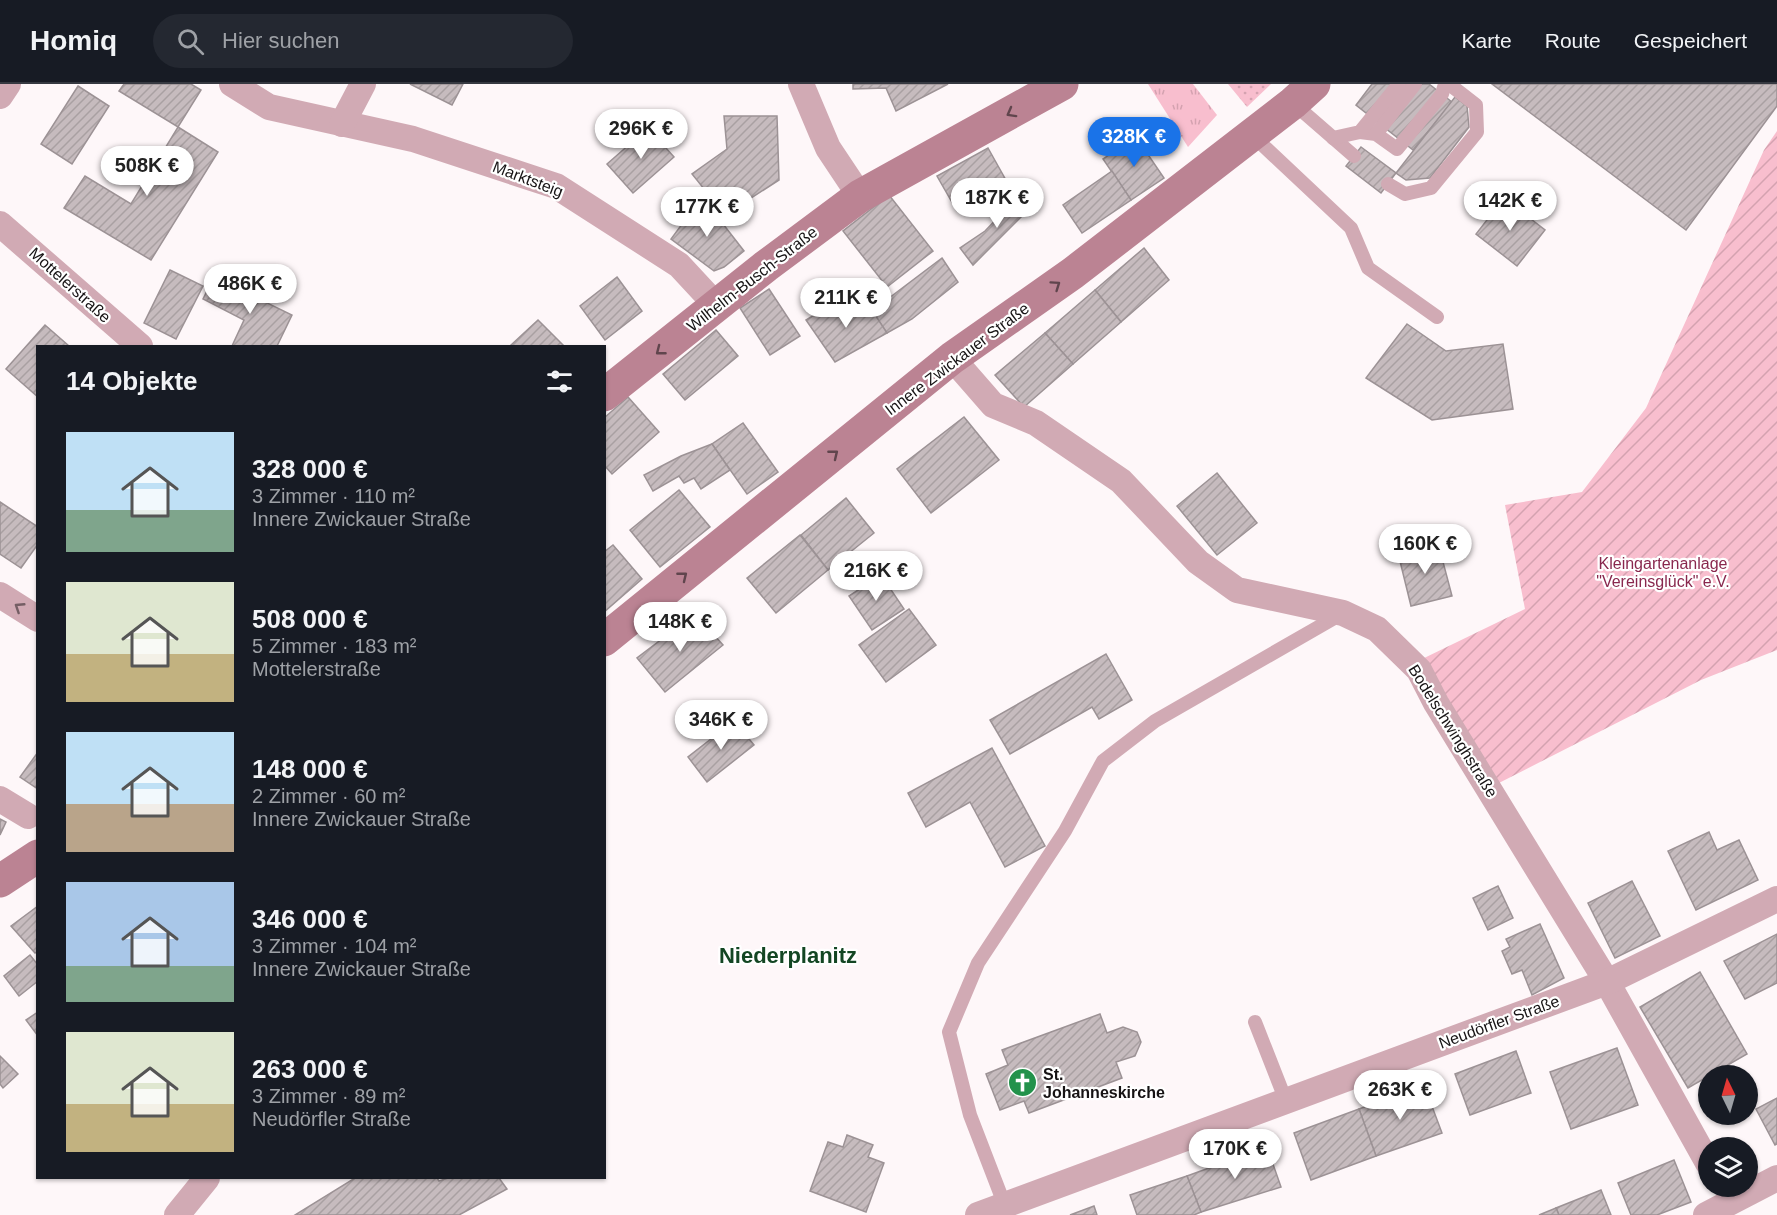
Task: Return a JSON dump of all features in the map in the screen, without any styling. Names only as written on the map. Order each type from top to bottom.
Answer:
[{"type":"main road","name":"Wilhelm-Busch-Straße","points":[[606,393],[766,266],[860,196],[1062,84]]},
{"type":"main road","name":"Innere Zwickauer Straße","points":[[606,638],[952,358],[1073,273],[1304,94]]},
{"type":"main road","points":[[0,881],[36,857]]},
{"type":"street","points":[[0,96],[8,84]]},
{"type":"street","name":"Marktsteig","points":[[232,84],[269,107],[413,139],[556,186],[679,265],[717,306]]},
{"type":"street","points":[[342,124],[363,84]]},
{"type":"street","points":[[801,84],[828,148],[860,196]]},
{"type":"street","name":"Mottelerstraße","points":[[0,224],[139,345]]},
{"type":"street","name":"Bodelschwinghstraße","points":[[952,358],[993,405],[1036,423],[1121,481],[1198,561],[1237,590],[1343,613],[1377,629],[1419,670],[1436,703],[1607,982],[1698,1145]]},
{"type":"street","points":[[0,595],[36,618]]},
{"type":"street","points":[[0,799],[28,816]]},
{"type":"street","name":"Neudörfler Straße","points":[[978,1215],[1607,982],[1777,899]]},
{"type":"street","points":[[1758,1184],[1777,1178]]},
{"type":"street","points":[[177,1215],[206,1179]]},
{"type":"street","points":[[1706,1215],[1723,1197]]},
{"type":"lane","points":[[1360,132],[1399,84]]},
{"type":"lane","points":[[1376,134],[1415,84]]},
{"type":"lane","points":[[1334,138],[1360,132],[1376,134],[1397,149],[1442,94],[1447,84],[1476,105],[1477,132],[1431,188],[1405,194],[1388,184]]},
{"type":"lane","points":[[1304,94],[1334,138],[1354,156]]},
{"type":"lane","points":[[1251,135],[1351,228],[1368,268],[1437,316]]},
{"type":"lane","points":[[1005,1206],[970,1115],[949,1032],[978,963],[1065,831],[1102,761],[1155,721],[1343,613]]},
{"type":"lane","points":[[1255,1022],[1286,1101]]},
{"type":"green space","points":[[1148,84],[1193,84],[1217,115],[1188,147]]},
{"type":"green space","points":[[1228,84],[1271,84],[1247,107]]},
{"type":"green space","name":"Kleingartenanlage \"Vereinsglück\" e.V.","points":[[1777,131],[1777,650],[1701,680],[1495,785],[1418,661],[1525,609],[1505,505],[1582,492],[1646,408],[1764,150]]},
{"type":"building","points":[[124,84],[191,84],[201,90],[178,127],[119,91]]},
{"type":"building","points":[[410,84],[463,84],[452,105]]},
{"type":"building","points":[[853,84],[948,84],[896,111],[886,88],[853,89]]},
{"type":"building","points":[[1372,84],[1429,84],[1452,102],[1413,150],[1356,105]]},
{"type":"building","points":[[1492,84],[1777,84],[1777,106],[1686,230]]},
{"type":"building","points":[[78,86],[109,106],[72,164],[41,144]]},
{"type":"building","points":[[1455,97],[1467,106],[1469,127],[1430,178],[1406,180],[1396,173]]},
{"type":"building","points":[[724,116],[777,116],[779,180],[725,215],[692,174],[727,149]]},
{"type":"building","points":[[178,127],[218,152],[151,260],[64,208],[85,176],[131,204]]},
{"type":"building","points":[[648,128],[674,157],[633,193],[607,164]]},
{"type":"building","points":[[1136,137],[1164,178],[1131,200],[1103,159]]},
{"type":"building","points":[[1361,147],[1396,173],[1381,193],[1346,166]]},
{"type":"building","points":[[988,148],[1007,182],[957,211],[937,176]]},
{"type":"building","points":[[1112,171],[1131,200],[1082,233],[1063,205]]},
{"type":"building","points":[[1022,192],[1033,205],[973,265],[960,248],[985,231]]},
{"type":"building","points":[[889,195],[933,251],[887,287],[843,231]]},
{"type":"building","points":[[702,197],[744,251],[724,267],[714,271],[671,239]]},
{"type":"building","points":[[1504,198],[1545,230],[1517,266],[1476,234]]},
{"type":"building","points":[[1144,248],[1169,280],[1121,322],[1095,290]]},
{"type":"building","points":[[942,258],[958,282],[912,319],[887,333],[872,311]]},
{"type":"building","points":[[170,270],[203,286],[176,339],[144,323]]},
{"type":"building","points":[[214,277],[292,315],[277,345],[232,345],[244,320],[203,299]]},
{"type":"building","points":[[617,277],[642,311],[605,340],[580,306]]},
{"type":"building","points":[[769,289],[800,336],[770,355],[740,308]]},
{"type":"building","points":[[1095,290],[1121,322],[1073,364],[1045,333]]},
{"type":"building","points":[[839,300],[850,312],[866,301],[887,333],[835,362],[806,320]]},
{"type":"building","points":[[538,320],[563,345],[511,345]]},
{"type":"building","points":[[1407,324],[1446,351],[1503,344],[1513,409],[1432,420],[1366,378]]},
{"type":"building","points":[[45,325],[68,345],[36,345],[36,395],[6,369]]},
{"type":"building","points":[[716,330],[738,356],[685,400],[663,374]]},
{"type":"building","points":[[1045,333],[1073,364],[1024,407],[995,375]]},
{"type":"building","points":[[628,397],[659,432],[612,474],[606,467],[606,416]]},
{"type":"building","points":[[964,417],[999,460],[931,513],[897,469]]},
{"type":"building","points":[[743,423],[778,472],[747,494],[712,444]]},
{"type":"building","points":[[712,444],[730,470],[701,489],[694,478],[684,483],[679,476],[653,491],[644,475],[681,456]]},
{"type":"building","points":[[1217,473],[1257,523],[1217,555],[1177,506]]},
{"type":"building","points":[[679,490],[710,527],[660,567],[630,530]]},
{"type":"building","points":[[846,498],[874,533],[828,570],[801,535]]},
{"type":"building","points":[[0,502],[36,526],[36,547],[21,568],[0,554]]},
{"type":"building","points":[[800,535],[828,570],[776,613],[747,578]]},
{"type":"building","points":[[1438,543],[1452,596],[1411,606],[1398,553]]},
{"type":"building","points":[[613,545],[642,579],[606,610],[606,550]]},
{"type":"building","points":[[881,575],[904,609],[872,630],[849,596]]},
{"type":"building","points":[[909,609],[936,645],[886,682],[859,645]]},
{"type":"building","points":[[695,614],[723,645],[665,692],[637,658]]},
{"type":"building","points":[[1106,654],[1132,700],[1099,719],[1092,707],[1010,754],[990,720]]},
{"type":"building","points":[[734,721],[754,745],[707,782],[688,757]]},
{"type":"building","points":[[992,748],[1045,846],[1005,867],[970,802],[926,827],[908,793]]},
{"type":"building","points":[[36,755],[36,788],[20,777]]},
{"type":"building","points":[[0,819],[6,822],[0,835]]},
{"type":"building","points":[[1709,832],[1717,850],[1739,840],[1758,880],[1696,910],[1668,851]]},
{"type":"building","points":[[1632,881],[1660,936],[1615,958],[1588,903]]},
{"type":"building","points":[[1498,886],[1513,918],[1488,930],[1473,898]]},
{"type":"building","points":[[36,907],[36,952],[35,953],[11,926]]},
{"type":"building","points":[[1540,924],[1564,978],[1532,995],[1522,970],[1512,974],[1502,951],[1510,947],[1506,939]]},
{"type":"building","points":[[1777,934],[1777,983],[1745,999],[1724,961]]},
{"type":"building","points":[[30,955],[36,962],[36,983],[19,996],[4,976]]},
{"type":"building","points":[[1700,972],[1747,1054],[1728,1065],[1698,1065],[1698,1082],[1688,1088],[1640,1007]]},
{"type":"building","points":[[36,1013],[36,1033],[26,1020]]},
{"type":"building","points":[[1100,1014],[1107,1033],[1123,1027],[1137,1032],[1141,1042],[1135,1056],[1116,1062],[1122,1078],[1029,1113],[1024,1101],[1000,1110],[986,1074],[1008,1065],[1002,1050]]},
{"type":"building","points":[[1617,1048],[1638,1105],[1571,1129],[1550,1072]]},
{"type":"building","points":[[1516,1051],[1531,1093],[1470,1115],[1455,1074]]},
{"type":"building","points":[[0,1056],[18,1074],[3,1088],[0,1084]]},
{"type":"building","points":[[1424,1085],[1442,1133],[1376,1156],[1359,1109]]},
{"type":"building","points":[[1777,1098],[1777,1144],[1775,1145],[1758,1113],[1758,1108]]},
{"type":"building","points":[[1359,1109],[1376,1156],[1311,1180],[1294,1133]]},
{"type":"building","points":[[847,1135],[873,1145],[868,1157],[884,1163],[866,1212],[810,1191],[828,1142],[843,1147]]},
{"type":"building","points":[[1267,1147],[1281,1187],[1201,1212],[1187,1176]]},
{"type":"building","points":[[1674,1160],[1691,1202],[1657,1215],[1631,1215],[1618,1183]]},
{"type":"building","points":[[1187,1176],[1201,1212],[1194,1215],[1137,1215],[1130,1195]]},
{"type":"building","points":[[353,1179],[438,1179],[439,1181],[445,1179],[500,1179],[507,1189],[459,1215],[295,1215]]},
{"type":"building","points":[[1601,1190],[1611,1215],[1559,1215],[1556,1208]]},
{"type":"building","points":[[1094,1206],[1097,1215],[1070,1215]]},
{"type":"building","points":[[1556,1208],[1559,1215],[1539,1215]]},
{"type":"place","name":"St. Johanneskirche","points":[[1022,1083]]},
{"type":"district","name":"Niederplanitz","points":[[788,955]]}]
